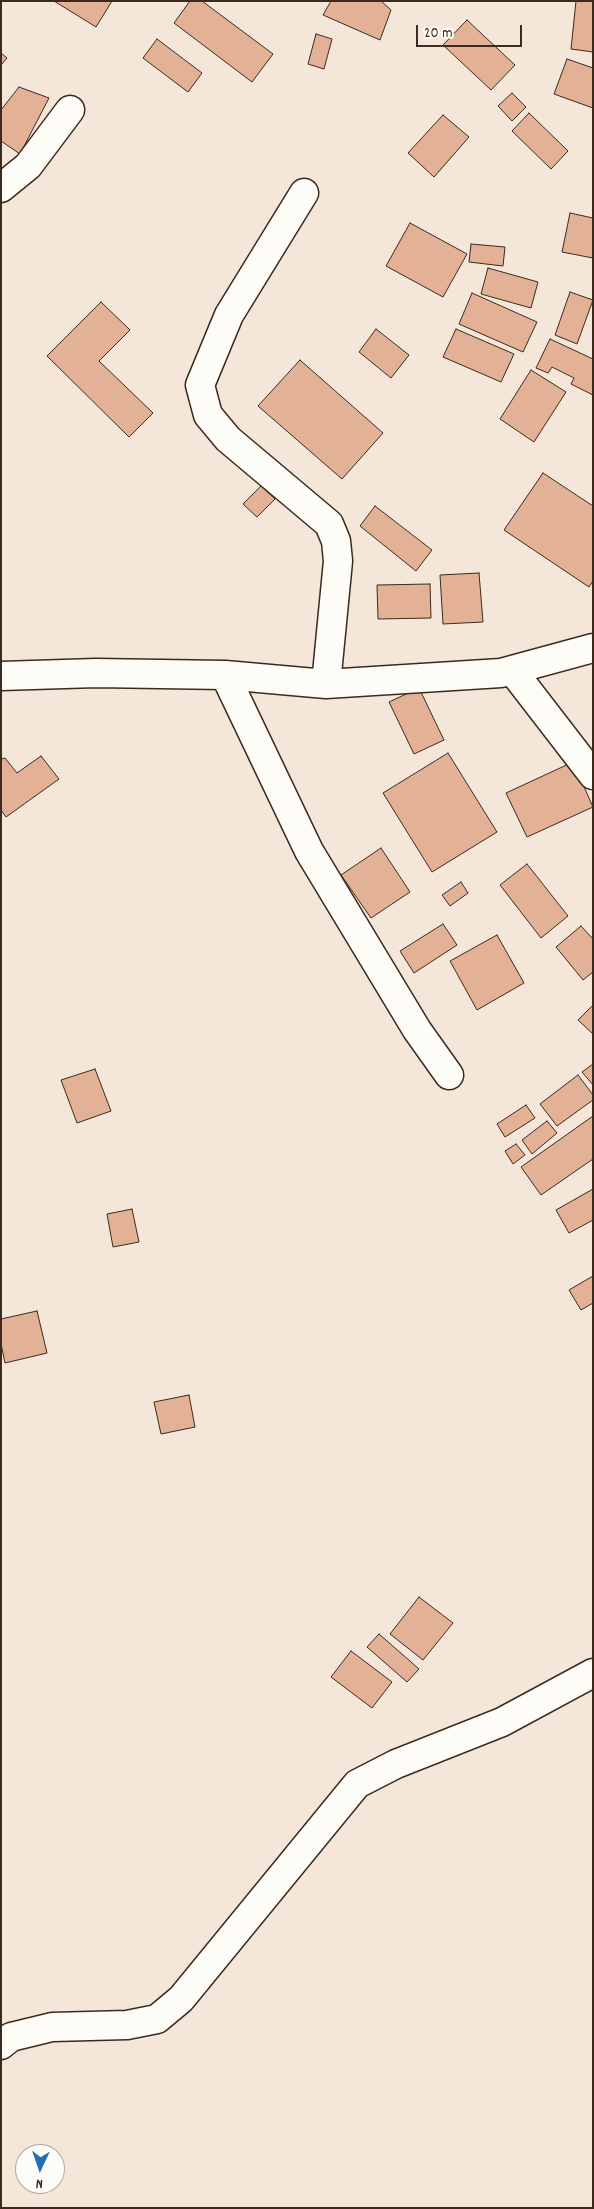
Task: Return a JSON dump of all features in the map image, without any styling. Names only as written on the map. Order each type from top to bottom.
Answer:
[{"type":"street","points":[[1,188],[28,166],[70,110]]},
{"type":"street","points":[[304,193],[229,316],[200,385],[208,414],[228,438],[329,524],[336,542],[338,561],[326,684]]},
{"type":"street","points":[[1,676],[96,673],[225,675],[326,684],[501,673],[593,648]]},
{"type":"street","points":[[512,670],[593,775]]},
{"type":"street","points":[[225,675],[309,851],[417,1030],[449,1075]]},
{"type":"street","points":[[1,2045],[11,2037],[52,2028],[127,2025],[157,2019],[182,2000],[357,1784],[396,1764],[502,1722],[593,1673]]},
{"type":"building","points":[[54,1],[112,1],[96,27]]},
{"type":"building","points":[[190,1],[202,1],[273,54],[252,82],[174,23]]},
{"type":"building","points":[[331,1],[381,1],[391,10],[380,40],[323,15]]},
{"type":"building","points":[[576,1],[593,1],[593,52],[571,49]]},
{"type":"building","points":[[467,20],[515,65],[491,90],[443,45]]},
{"type":"building","points":[[316,34],[332,39],[324,69],[308,64]]},
{"type":"building","points":[[157,39],[202,73],[188,92],[143,58]]},
{"type":"building","points":[[1,53],[7,58],[1,65]]},
{"type":"building","points":[[567,59],[593,68],[593,108],[554,94]]},
{"type":"building","points":[[19,87],[49,98],[20,154],[1,141],[1,110]]},
{"type":"building","points":[[512,93],[526,107],[512,121],[498,106]]},
{"type":"building","points":[[529,113],[568,151],[551,169],[512,131]]},
{"type":"building","points":[[443,115],[469,137],[434,177],[408,153]]},
{"type":"building","points":[[570,213],[593,218],[593,258],[562,252]]},
{"type":"building","points":[[410,223],[467,254],[443,297],[386,266]]},
{"type":"building","points":[[471,244],[505,247],[503,266],[469,262]]},
{"type":"building","points":[[488,268],[538,282],[531,308],[481,294]]},
{"type":"building","points":[[570,292],[593,300],[577,344],[555,335]]},
{"type":"building","points":[[472,293],[537,322],[523,352],[459,324]]},
{"type":"building","points":[[101,302],[130,330],[99,361],[153,413],[129,437],[47,356]]},
{"type":"building","points":[[376,329],[409,355],[391,378],[359,352]]},
{"type":"building","points":[[456,329],[514,354],[501,382],[443,357]]},
{"type":"building","points":[[550,339],[593,359],[593,395],[571,384],[574,378],[552,367],[548,373],[536,368]]},
{"type":"building","points":[[300,360],[383,433],[342,479],[258,406]]},
{"type":"building","points":[[531,370],[566,392],[534,442],[500,419]]},
{"type":"building","points":[[543,473],[593,506],[593,581],[589,587],[504,530]]},
{"type":"building","points":[[261,486],[275,499],[257,517],[243,504]]},
{"type":"building","points":[[375,506],[432,550],[416,571],[360,526]]},
{"type":"building","points":[[479,573],[483,622],[443,624],[440,575]]},
{"type":"building","points":[[430,584],[431,618],[378,619],[377,585]]},
{"type":"building","points":[[419,688],[444,740],[414,754],[389,702]]},
{"type":"building","points":[[448,753],[497,832],[432,872],[383,793]]},
{"type":"building","points":[[41,756],[59,779],[6,817],[1,810],[1,759],[5,758],[17,773]]},
{"type":"building","points":[[573,762],[593,807],[527,837],[506,793]]},
{"type":"building","points":[[381,848],[410,892],[371,918],[341,875]]},
{"type":"building","points":[[527,864],[568,916],[541,938],[500,885]]},
{"type":"building","points":[[461,882],[468,893],[450,906],[442,895]]},
{"type":"building","points":[[443,924],[457,945],[414,973],[400,951]]},
{"type":"building","points":[[581,926],[593,939],[593,972],[583,980],[556,947]]},
{"type":"building","points":[[497,935],[524,983],[477,1010],[450,961]]},
{"type":"building","points":[[593,1005],[593,1034],[578,1020]]},
{"type":"building","points":[[593,1064],[593,1085],[582,1072]]},
{"type":"building","points":[[95,1069],[111,1111],[77,1123],[61,1080]]},
{"type":"building","points":[[578,1075],[593,1095],[593,1100],[557,1126],[540,1104]]},
{"type":"building","points":[[526,1105],[535,1118],[505,1137],[497,1124]]},
{"type":"building","points":[[593,1116],[593,1159],[541,1195],[521,1167]]},
{"type":"building","points":[[547,1121],[557,1133],[532,1154],[522,1140]]},
{"type":"building","points":[[516,1144],[525,1155],[513,1164],[505,1151]]},
{"type":"building","points":[[593,1189],[593,1220],[569,1233],[556,1210]]},
{"type":"building","points":[[132,1209],[139,1242],[113,1247],[107,1214]]},
{"type":"building","points":[[593,1276],[593,1303],[581,1310],[569,1290]]},
{"type":"building","points":[[37,1311],[47,1353],[5,1363],[1,1344],[1,1319]]},
{"type":"building","points":[[189,1395],[195,1427],[161,1434],[154,1402]]},
{"type":"building","points":[[419,1597],[453,1623],[423,1660],[390,1634]]},
{"type":"building","points":[[379,1634],[419,1669],[407,1682],[367,1647]]},
{"type":"building","points":[[351,1651],[392,1682],[372,1708],[331,1677]]}]
